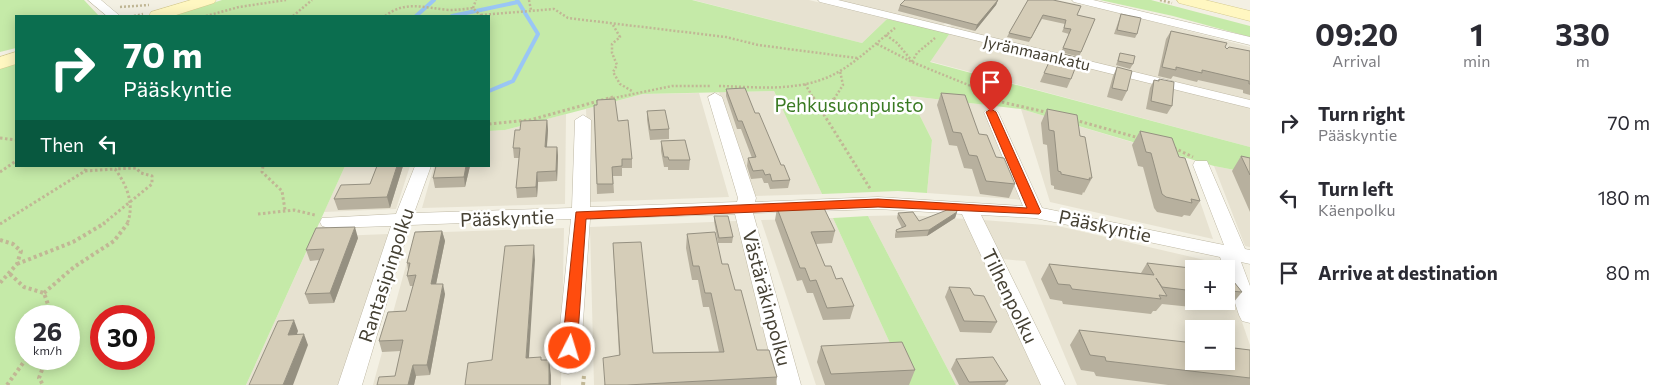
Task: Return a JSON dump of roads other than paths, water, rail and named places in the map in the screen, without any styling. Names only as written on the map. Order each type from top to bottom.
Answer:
[{"type":"main road","points":[[160,15],[208,0]]},
{"type":"main road","points":[[1185,0],[1250,16]]},
{"type":"main road","points":[[0,63],[15,58]]},
{"type":"street","points":[[94,0],[113,15]]},
{"type":"street","name":"Jyränmaankatu","points":[[824,0],[1250,104]]},
{"type":"street","points":[[1078,0],[1250,41]]},
{"type":"street","name":"Västäräkinpolku","points":[[715,97],[747,198],[743,209],[789,385]]},
{"type":"street","points":[[994,106],[1035,212]]},
{"type":"street","points":[[568,365],[580,215],[582,120]]},
{"type":"street","points":[[1201,165],[1238,254],[1250,315]]},
{"type":"street","name":"Rantasipinpolku","points":[[350,385],[402,221],[423,167]]},
{"type":"street","name":"Pääskyntie","points":[[329,222],[580,215],[878,203],[1035,212],[1238,254]]},
{"type":"street","name":"Tilhenpolku","points":[[968,207],[1053,385]]},
{"type":"waterway","points":[[417,15],[434,0]]},
{"type":"waterway","points":[[490,91],[513,81],[538,34],[517,0]]},
{"type":"waterway","points":[[457,15],[518,2]]},
{"type":"park label","name":"Pehkusuonpuisto","points":[[849,105]]}]
